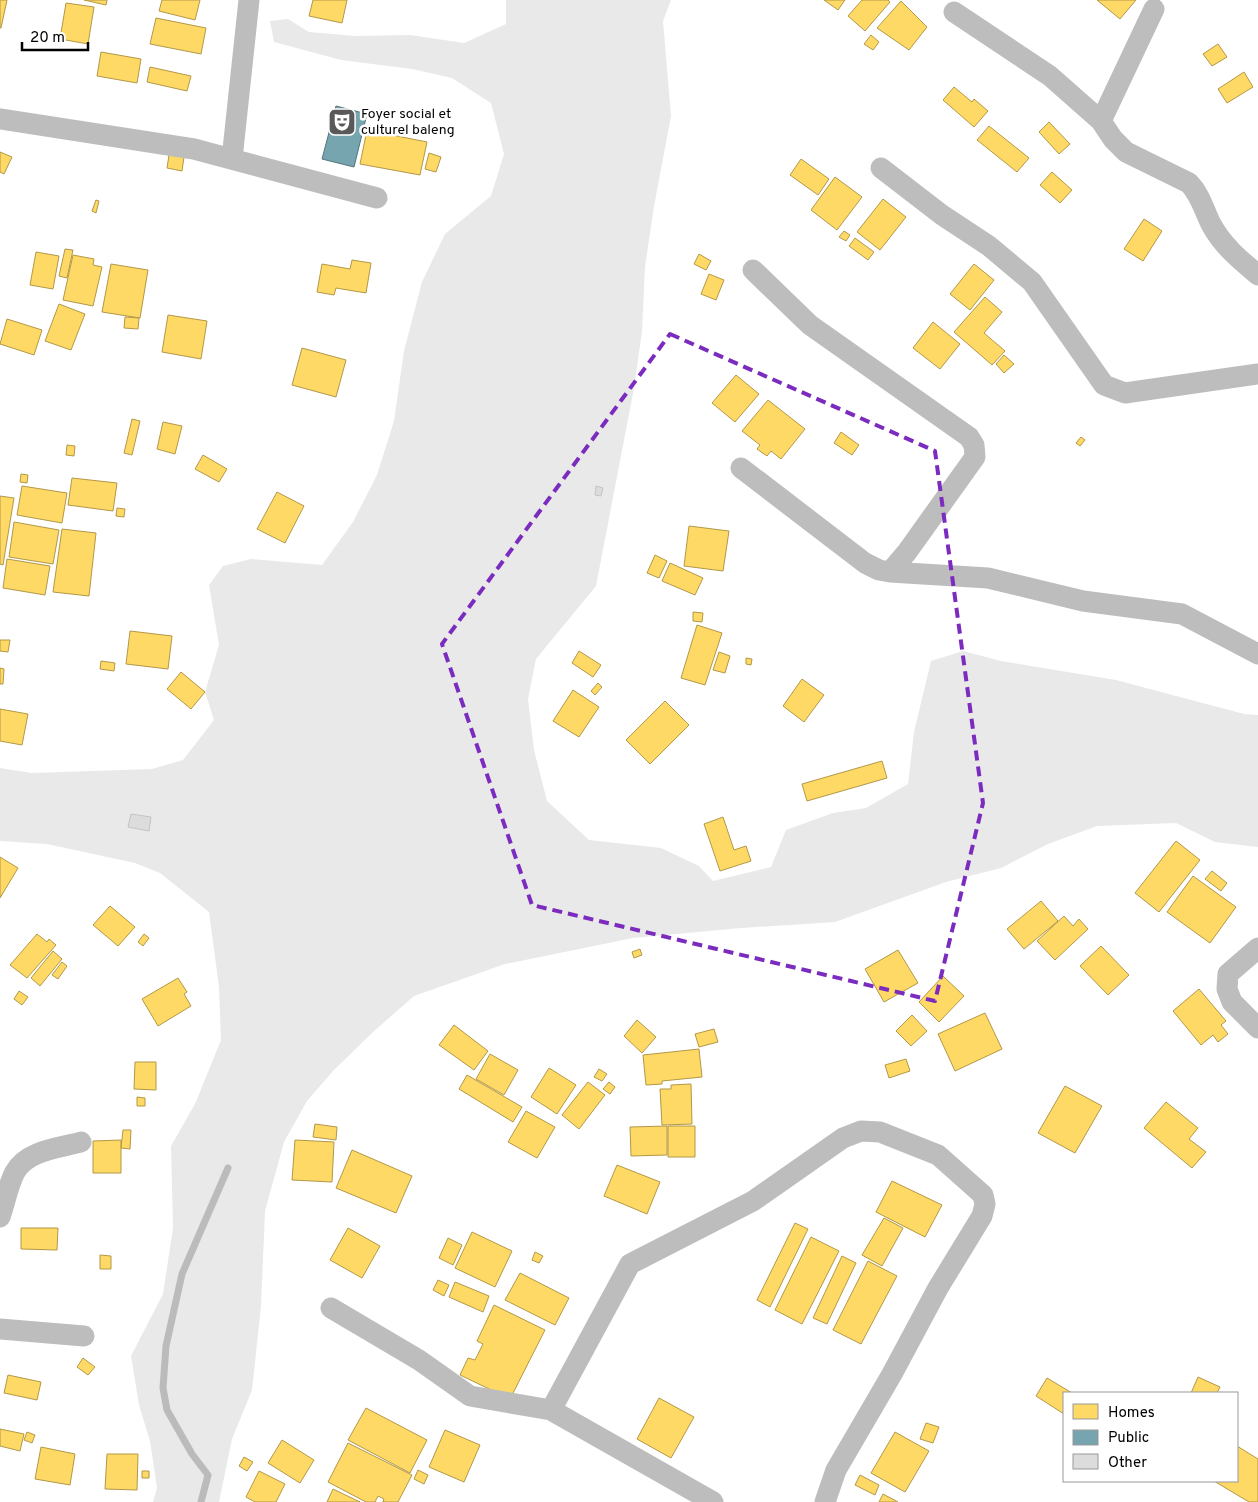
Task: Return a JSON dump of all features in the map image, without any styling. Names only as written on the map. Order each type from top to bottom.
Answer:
[{"type":"street","points":[[232,159],[249,0]]},
{"type":"street","points":[[1101,121],[1154,9]]},
{"type":"street","points":[[954,12],[1050,76],[1101,121],[1113,139],[1126,152],[1189,183],[1194,188],[1212,225],[1233,254],[1258,275]]},
{"type":"street","points":[[0,120],[194,148],[377,198]]},
{"type":"street","points":[[881,168],[942,215],[989,246],[1032,282],[1104,385],[1125,393],[1258,374]]},
{"type":"street","points":[[754,270],[810,325],[969,437],[974,446],[975,457],[907,552],[890,572]]},
{"type":"street","points":[[741,468],[865,563],[879,570],[988,578],[1083,600],[1182,614],[1258,654]]},
{"type":"street","points":[[1258,948],[1228,974],[1226,989],[1232,1002],[1258,1028]]},
{"type":"street","points":[[551,1410],[630,1264],[754,1201],[844,1138],[861,1131],[880,1132],[938,1155],[983,1195],[985,1204],[982,1216],[938,1288],[892,1374],[836,1470],[825,1502]]},
{"type":"street","points":[[0,1217],[15,1172],[24,1161],[33,1155],[81,1142]]},
{"type":"street","points":[[331,1308],[419,1360],[470,1396],[551,1410],[713,1502]]},
{"type":"street","points":[[0,1329],[84,1336]]},
{"type":"highlighted area","points":[[670,334],[935,451],[983,803],[935,1001],[532,905],[442,644]]},
{"type":"shaded area","points":[[506,0],[671,0],[663,21],[671,116],[645,267],[642,331],[634,388],[596,586],[536,659],[528,699],[534,750],[547,801],[589,840],[661,848],[699,866],[713,881],[771,867],[786,830],[833,813],[866,808],[908,784],[914,732],[931,661],[963,651],[1001,661],[1116,680],[1244,714],[1258,715],[1258,847],[1215,842],[1176,823],[1097,826],[1048,844],[1001,868],[946,882],[835,922],[633,938],[505,964],[414,996],[333,1071],[307,1101],[284,1142],[265,1211],[261,1306],[252,1390],[232,1439],[219,1502],[153,1502],[157,1488],[150,1441],[139,1405],[131,1356],[163,1294],[173,1228],[171,1146],[195,1104],[221,1040],[219,987],[209,912],[160,873],[135,863],[47,844],[0,841],[0,768],[32,773],[152,769],[183,760],[214,720],[205,692],[219,645],[209,585],[223,566],[251,559],[322,565],[353,522],[377,475],[394,421],[404,351],[422,282],[445,234],[491,196],[504,154],[491,103],[452,78],[412,69],[341,60],[274,42],[270,21],[288,19],[309,32],[355,36],[410,35],[464,43],[506,24]]},
{"type":"building: Homes","points":[[0,0],[7,0],[1,28],[0,28]]},
{"type":"building: Homes","points":[[84,0],[107,0],[106,5]]},
{"type":"building: Homes","points":[[162,0],[200,0],[195,20],[159,11]]},
{"type":"building: Homes","points":[[313,0],[347,0],[342,23],[309,16]]},
{"type":"building: Homes","points":[[824,0],[845,0],[838,10]]},
{"type":"building: Homes","points":[[862,0],[888,0],[890,2],[865,31],[848,16]]},
{"type":"building: Homes","points":[[1097,0],[1136,0],[1120,19]]},
{"type":"building: Homes","points":[[901,1],[927,27],[909,50],[877,28]]},
{"type":"building: Homes","points":[[66,3],[94,7],[88,44],[60,39]]},
{"type":"building: Homes","points":[[156,18],[206,28],[201,54],[150,44]]},
{"type":"building: Homes","points":[[871,35],[879,42],[873,50],[864,44]]},
{"type":"building: Homes","points":[[1218,44],[1227,57],[1212,66],[1203,54]]},
{"type":"building: Homes","points":[[101,52],[141,59],[137,83],[97,76]]},
{"type":"building: Homes","points":[[150,67],[191,76],[187,91],[147,82]]},
{"type":"building: Homes","points":[[1244,72],[1253,87],[1227,103],[1218,89]]},
{"type":"building: Homes","points":[[954,87],[972,102],[974,99],[988,111],[974,127],[943,100]]},
{"type":"building: Homes","points":[[1049,122],[1070,144],[1059,154],[1039,132]]},
{"type":"building: Homes","points":[[989,126],[1029,158],[1017,172],[977,140]]},
{"type":"building: Homes","points":[[367,130],[427,142],[420,175],[360,164]]},
{"type":"building: Homes","points":[[0,152],[12,157],[4,174],[0,172]]},
{"type":"building: Homes","points":[[429,153],[441,157],[436,172],[425,169]]},
{"type":"building: Homes","points":[[169,155],[184,157],[182,171],[167,168]]},
{"type":"building: Homes","points":[[801,159],[829,179],[818,195],[790,175]]},
{"type":"building: Homes","points":[[1052,172],[1072,190],[1060,203],[1040,185]]},
{"type":"building: Homes","points":[[835,177],[862,197],[837,230],[811,210]]},
{"type":"building: Homes","points":[[883,199],[906,217],[880,250],[857,232]]},
{"type":"building: Homes","points":[[96,200],[99,201],[96,213],[92,211]]},
{"type":"building: Homes","points":[[1144,219],[1162,231],[1143,261],[1124,249]]},
{"type":"building: Homes","points":[[844,231],[850,235],[846,241],[839,237]]},
{"type":"building: Homes","points":[[855,238],[874,252],[868,260],[849,246]]},
{"type":"building: Homes","points":[[65,249],[73,250],[67,278],[59,276]]},
{"type":"building: Homes","points":[[36,252],[59,256],[53,289],[30,285]]},
{"type":"building: Homes","points":[[699,254],[711,261],[706,270],[694,264]]},
{"type":"building: Homes","points":[[73,255],[94,259],[93,265],[102,267],[93,306],[63,300]]},
{"type":"building: Homes","points":[[352,260],[371,263],[366,293],[336,288],[334,295],[317,292],[322,264],[350,269]]},
{"type":"building: Homes","points":[[111,264],[148,270],[140,318],[102,312]]},
{"type":"building: Homes","points":[[974,264],[994,280],[970,310],[950,294]]},
{"type":"building: Homes","points":[[709,274],[724,280],[716,300],[701,294]]},
{"type":"building: Homes","points":[[985,297],[1002,312],[984,333],[1005,351],[992,365],[954,332]]},
{"type":"building: Homes","points":[[59,304],[85,314],[71,350],[45,341]]},
{"type":"building: Homes","points":[[168,315],[207,321],[201,359],[162,352]]},
{"type":"building: Homes","points":[[125,317],[139,318],[138,329],[124,328]]},
{"type":"building: Homes","points":[[7,319],[42,330],[34,355],[0,344]]},
{"type":"building: Homes","points":[[933,322],[960,344],[940,369],[913,348]]},
{"type":"building: Homes","points":[[302,348],[346,360],[336,397],[292,385]]},
{"type":"building: Homes","points":[[1004,355],[1014,364],[1004,373],[996,364]]},
{"type":"building: Homes","points":[[736,375],[759,394],[735,422],[712,403]]},
{"type":"building: Homes","points":[[768,400],[805,429],[781,459],[771,451],[767,456],[757,449],[760,445],[742,431]]},
{"type":"building: Homes","points":[[132,419],[140,421],[132,455],[124,453]]},
{"type":"building: Homes","points":[[163,422],[182,426],[175,454],[157,449]]},
{"type":"building: Homes","points":[[841,432],[859,445],[852,455],[834,443]]},
{"type":"building: Homes","points":[[1081,437],[1085,440],[1080,446],[1076,443]]},
{"type":"building: Homes","points":[[67,445],[75,446],[74,456],[66,455]]},
{"type":"building: Homes","points":[[203,455],[227,469],[219,482],[195,469]]},
{"type":"building: Homes","points":[[21,474],[28,475],[27,483],[20,482]]},
{"type":"building: Homes","points":[[72,478],[117,483],[113,511],[68,505]]},
{"type":"building: Homes","points":[[22,486],[67,493],[62,523],[17,515]]},
{"type":"building: Homes","points":[[277,492],[304,506],[285,543],[257,529]]},
{"type":"building: Homes","points":[[0,496],[14,498],[3,565],[0,564]]},
{"type":"building: Homes","points":[[117,508],[125,509],[124,517],[116,516]]},
{"type":"building: Homes","points":[[14,522],[59,530],[53,564],[9,557]]},
{"type":"building: Homes","points":[[689,526],[729,531],[723,571],[684,566]]},
{"type":"building: Homes","points":[[62,529],[96,533],[89,596],[53,592]]},
{"type":"building: Homes","points":[[655,555],[667,561],[659,578],[647,573]]},
{"type":"building: Homes","points":[[7,559],[50,566],[45,595],[3,588]]},
{"type":"building: Homes","points":[[670,563],[703,578],[695,595],[662,581]]},
{"type":"building: Homes","points":[[693,612],[703,613],[702,622],[693,621]]},
{"type":"building: Homes","points":[[697,625],[722,633],[705,685],[681,678]]},
{"type":"building: Homes","points":[[130,631],[172,636],[168,669],[126,664]]},
{"type":"building: Homes","points":[[0,640],[10,640],[8,652],[0,651]]},
{"type":"building: Homes","points":[[579,651],[601,665],[593,677],[572,663]]},
{"type":"building: Homes","points":[[719,652],[730,656],[725,673],[713,670]]},
{"type":"building: Homes","points":[[746,658],[752,659],[751,665],[746,664]]},
{"type":"building: Homes","points":[[101,661],[115,663],[114,671],[100,669]]},
{"type":"building: Homes","points":[[0,668],[4,669],[3,684],[0,684]]},
{"type":"building: Homes","points":[[181,672],[205,692],[191,709],[167,689]]},
{"type":"building: Homes","points":[[802,679],[824,695],[804,722],[783,706]]},
{"type":"building: Homes","points":[[598,683],[602,687],[595,695],[591,691]]},
{"type":"building: Homes","points":[[573,690],[599,707],[579,737],[553,721]]},
{"type":"building: Homes","points":[[665,701],[689,725],[650,764],[626,740]]},
{"type":"building: Homes","points":[[0,709],[28,714],[22,745],[0,741]]},
{"type":"building: Homes","points":[[882,761],[887,778],[807,801],[802,784]]},
{"type":"building: Homes","points":[[723,817],[734,850],[746,846],[751,861],[720,871],[704,824]]},
{"type":"building: Homes","points":[[1176,841],[1200,860],[1159,912],[1135,893]]},
{"type":"building: Homes","points":[[0,857],[18,868],[0,898]]},
{"type":"building: Homes","points":[[1212,871],[1227,883],[1221,891],[1205,879]]},
{"type":"building: Homes","points":[[1193,876],[1236,907],[1210,943],[1167,912]]},
{"type":"building: Homes","points":[[1041,901],[1058,921],[1024,949],[1007,929]]},
{"type":"building: Homes","points":[[110,906],[135,927],[118,946],[93,925]]},
{"type":"building: Homes","points":[[1064,916],[1073,926],[1079,919],[1088,929],[1055,960],[1037,941]]},
{"type":"building: Homes","points":[[37,934],[47,942],[49,939],[56,945],[27,978],[10,965]]},
{"type":"building: Homes","points":[[144,934],[149,938],[143,946],[138,942]]},
{"type":"building: Homes","points":[[1101,946],[1129,975],[1108,995],[1080,966]]},
{"type":"building: Homes","points":[[640,949],[642,955],[634,958],[632,952]]},
{"type":"building: Homes","points":[[898,950],[918,983],[884,1002],[865,969]]},
{"type":"building: Homes","points":[[53,951],[62,959],[40,986],[31,978]]},
{"type":"building: Homes","points":[[62,962],[67,966],[58,979],[52,975]]},
{"type":"building: Homes","points":[[943,976],[964,996],[939,1022],[919,1002]]},
{"type":"building: Homes","points":[[178,978],[187,992],[184,994],[191,1006],[158,1026],[142,999]]},
{"type":"building: Homes","points":[[1199,989],[1226,1021],[1221,1025],[1228,1034],[1218,1042],[1213,1035],[1201,1045],[1173,1011]]},
{"type":"building: Homes","points":[[19,991],[28,997],[22,1005],[14,999]]},
{"type":"building: Homes","points":[[985,1013],[1002,1049],[955,1071],[938,1034]]},
{"type":"building: Homes","points":[[912,1015],[927,1031],[911,1046],[896,1031]]},
{"type":"building: Homes","points":[[637,1020],[656,1037],[642,1053],[624,1036]]},
{"type":"building: Homes","points":[[454,1025],[488,1051],[474,1070],[439,1045]]},
{"type":"building: Homes","points":[[714,1029],[718,1042],[699,1047],[695,1034]]},
{"type":"building: Homes","points":[[699,1049],[702,1077],[662,1081],[662,1084],[646,1085],[643,1055]]},
{"type":"building: Homes","points":[[490,1054],[518,1070],[504,1095],[476,1079]]},
{"type":"building: Homes","points":[[906,1059],[910,1071],[889,1078],[885,1065]]},
{"type":"building: Homes","points":[[135,1062],[156,1062],[156,1090],[134,1089]]},
{"type":"building: Homes","points":[[549,1068],[576,1085],[557,1114],[531,1097]]},
{"type":"building: Homes","points":[[599,1069],[607,1074],[602,1081],[594,1077]]},
{"type":"building: Homes","points":[[467,1075],[522,1107],[513,1122],[459,1089]]},
{"type":"building: Homes","points":[[588,1082],[605,1095],[579,1129],[562,1115]]},
{"type":"building: Homes","points":[[609,1082],[615,1087],[610,1094],[603,1089]]},
{"type":"building: Homes","points":[[691,1084],[692,1124],[662,1125],[660,1089],[671,1089],[671,1085]]},
{"type":"building: Homes","points":[[1065,1086],[1102,1106],[1075,1153],[1038,1133]]},
{"type":"building: Homes","points":[[137,1097],[145,1098],[145,1106],[137,1106]]},
{"type":"building: Homes","points":[[1166,1102],[1198,1128],[1189,1139],[1206,1152],[1192,1168],[1144,1128]]},
{"type":"building: Homes","points":[[526,1111],[555,1127],[537,1158],[508,1142]]},
{"type":"building: Homes","points":[[315,1124],[337,1127],[336,1140],[313,1137]]},
{"type":"building: Homes","points":[[667,1126],[667,1155],[631,1156],[630,1127]]},
{"type":"building: Homes","points":[[668,1126],[695,1126],[695,1157],[668,1157]]},
{"type":"building: Homes","points":[[123,1130],[131,1130],[130,1149],[121,1148]]},
{"type":"building: Homes","points":[[121,1140],[121,1173],[93,1173],[93,1141]]},
{"type":"building: Homes","points":[[295,1140],[334,1142],[332,1182],[292,1180]]},
{"type":"building: Homes","points":[[352,1150],[412,1176],[396,1213],[336,1188]]},
{"type":"building: Homes","points":[[617,1165],[660,1182],[647,1214],[604,1196]]},
{"type":"building: Homes","points":[[892,1181],[942,1205],[925,1237],[876,1212]]},
{"type":"building: Homes","points":[[884,1218],[903,1228],[882,1266],[862,1255]]},
{"type":"building: Homes","points":[[795,1223],[808,1229],[770,1307],[757,1300]]},
{"type":"building: Homes","points":[[21,1228],[58,1228],[57,1250],[21,1249]]},
{"type":"building: Homes","points":[[348,1228],[380,1246],[362,1278],[330,1260]]},
{"type":"building: Homes","points":[[472,1232],[512,1251],[495,1287],[455,1268]]},
{"type":"building: Homes","points":[[811,1237],[839,1251],[802,1324],[775,1310]]},
{"type":"building: Homes","points":[[448,1238],[462,1245],[453,1265],[439,1258]]},
{"type":"building: Homes","points":[[535,1252],[543,1256],[539,1263],[532,1260]]},
{"type":"building: Homes","points":[[100,1255],[111,1256],[111,1269],[100,1269]]},
{"type":"building: Homes","points":[[842,1256],[856,1263],[827,1324],[813,1318]]},
{"type":"building: Homes","points":[[868,1261],[897,1276],[861,1344],[833,1330]]},
{"type":"building: Homes","points":[[520,1273],[569,1298],[555,1325],[505,1300]]},
{"type":"building: Homes","points":[[438,1280],[449,1285],[444,1296],[433,1290]]},
{"type":"building: Homes","points":[[455,1282],[489,1296],[483,1312],[449,1297]]},
{"type":"building: Homes","points":[[494,1305],[545,1330],[510,1399],[460,1375],[468,1358],[475,1360],[483,1344],[477,1341]]},
{"type":"building: Homes","points":[[83,1358],[95,1367],[88,1375],[77,1367]]},
{"type":"building: Homes","points":[[8,1375],[41,1382],[37,1400],[4,1393]]},
{"type":"building: Homes","points":[[1198,1377],[1220,1387],[1218,1392],[1191,1392]]},
{"type":"building: Homes","points":[[1047,1378],[1070,1392],[1063,1392],[1063,1413],[1036,1396]]},
{"type":"building: Homes","points":[[659,1398],[694,1417],[671,1458],[637,1439]]},
{"type":"building: Homes","points":[[366,1408],[427,1440],[410,1473],[348,1440]]},
{"type":"building: Homes","points":[[926,1423],[939,1427],[933,1443],[920,1439]]},
{"type":"building: Homes","points":[[0,1429],[24,1434],[20,1451],[0,1446]]},
{"type":"building: Homes","points":[[445,1430],[480,1445],[464,1482],[429,1467]]},
{"type":"building: Homes","points":[[27,1432],[35,1435],[32,1443],[24,1440]]},
{"type":"building: Homes","points":[[895,1432],[929,1451],[905,1492],[871,1473]]},
{"type":"building: Homes","points":[[282,1440],[314,1460],[300,1483],[268,1463]]},
{"type":"building: Homes","points":[[348,1443],[412,1475],[398,1502],[383,1502],[384,1499],[378,1496],[375,1502],[366,1502],[328,1482]]},
{"type":"building: Homes","points":[[41,1447],[75,1454],[70,1485],[35,1479]]},
{"type":"building: Homes","points":[[1238,1447],[1258,1459],[1258,1502],[1249,1502],[1216,1482],[1238,1482]]},
{"type":"building: Homes","points":[[107,1454],[138,1454],[137,1490],[105,1489]]},
{"type":"building: Homes","points":[[244,1457],[253,1462],[247,1471],[239,1466]]},
{"type":"building: Homes","points":[[418,1470],[428,1475],[424,1484],[414,1479]]},
{"type":"building: Homes","points":[[142,1471],[149,1471],[149,1478],[142,1478]]},
{"type":"building: Homes","points":[[259,1471],[285,1484],[276,1502],[255,1502],[246,1497]]},
{"type":"building: Homes","points":[[860,1475],[879,1485],[875,1495],[855,1485]]},
{"type":"building: Homes","points":[[333,1489],[360,1502],[327,1502]]},
{"type":"building: Homes","points":[[883,1494],[898,1502],[879,1502]]},
{"type":"building: Public","points":[[336,106],[367,114],[354,167],[322,159]]},
{"type":"building: Other","points":[[596,486],[603,488],[601,496],[595,495]]},
{"type":"building: Other","points":[[131,814],[151,817],[149,831],[128,827]]},
{"type":"waterway","points":[[201,1502],[208,1475],[192,1454],[167,1410],[163,1388],[166,1346],[182,1274],[228,1168]]},
{"type":"place","name":"Foyer social et culturel baleng","points":[[342,122]]}]
